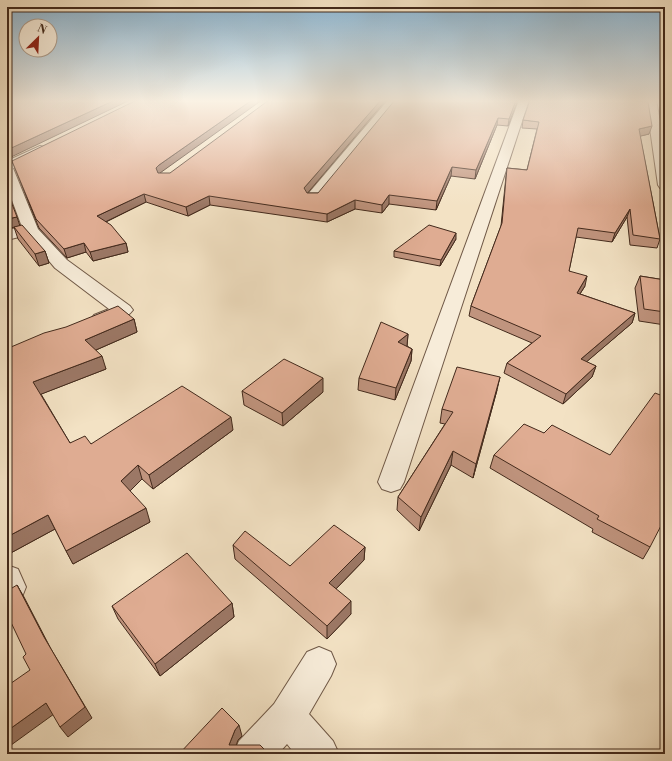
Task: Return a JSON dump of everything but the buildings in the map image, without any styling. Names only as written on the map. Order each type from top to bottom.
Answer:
[{"type":"street","points":[[312,197],[363,136]]},
{"type":"street","points":[[391,482],[512,136]]},
{"type":"street","points":[[660,136],[665,185]]},
{"type":"street","points":[[49,145],[7,168],[31,230],[61,264],[123,310],[83,327]]},
{"type":"street","points":[[7,235],[31,230]]},
{"type":"street","points":[[7,579],[11,587],[7,590]]},
{"type":"street","points":[[252,754],[287,717],[319,664]]},
{"type":"street","points":[[287,717],[320,754]]}]
